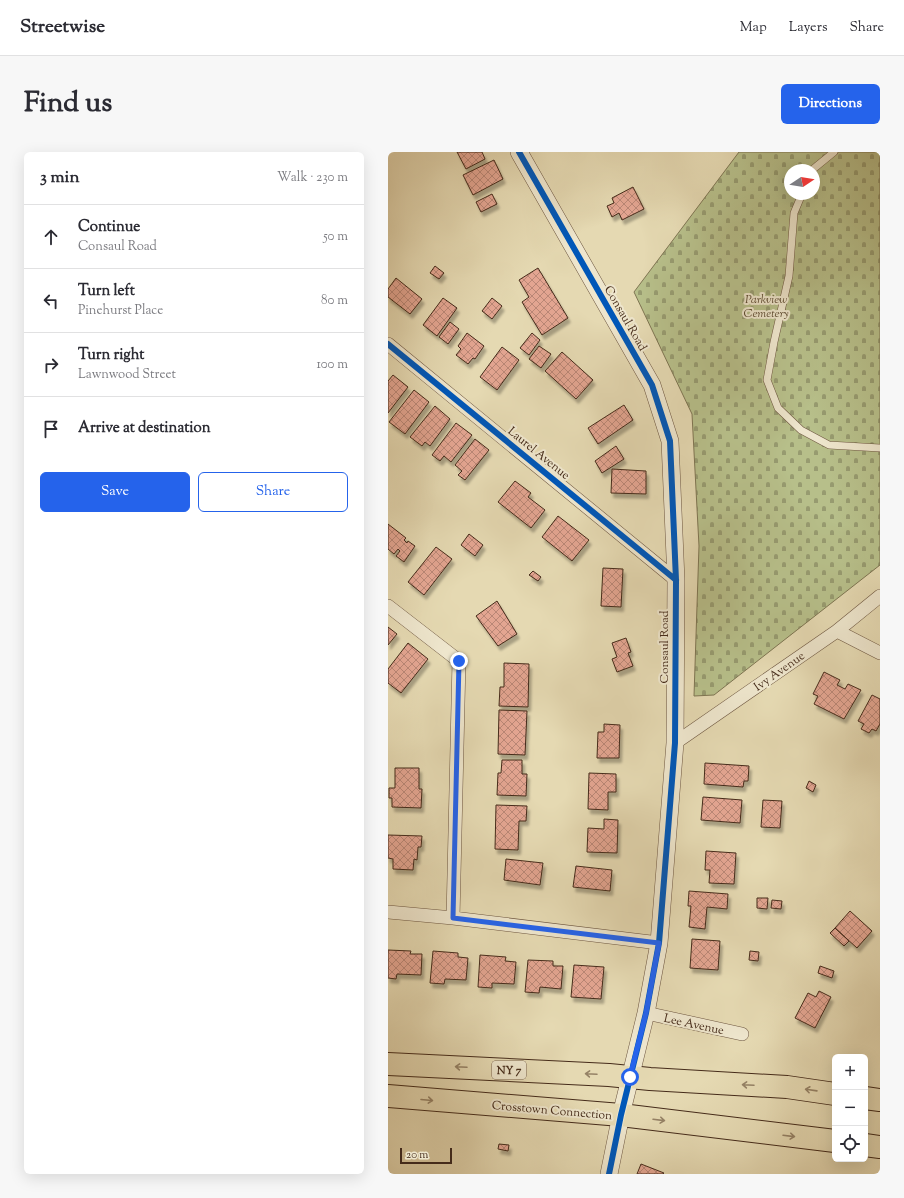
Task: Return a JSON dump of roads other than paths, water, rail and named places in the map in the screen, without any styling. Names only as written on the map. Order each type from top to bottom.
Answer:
[{"type":"highway","name":"NY 7","points":[[388,1064],[787,1087],[832,1094]]},
{"type":"highway","name":"Crosstown Connection","points":[[388,1096],[621,1115],[832,1141]]},
{"type":"highway","points":[[868,1098],[880,1100]]},
{"type":"highway","points":[[868,1145],[880,1147]]},
{"type":"street","name":"Consaul Road","points":[[519,152],[652,386],[670,441],[676,580],[675,743],[659,943],[646,1013],[621,1115],[609,1174]]},
{"type":"street","name":"Laurel Avenue","points":[[388,344],[676,580]]},
{"type":"street","name":"Ivy Avenue","points":[[675,743],[837,631],[880,596]]},
{"type":"street","points":[[388,606],[459,661],[453,918]]},
{"type":"street","points":[[837,631],[880,653]]},
{"type":"street","points":[[388,912],[453,918],[659,943]]},
{"type":"street","name":"Lee Avenue","points":[[646,1013],[742,1034]]},
{"type":"lane","points":[[819,164],[834,152]]},
{"type":"lane","points":[[800,200],[794,214],[789,276],[774,342],[768,380],[778,408],[801,430],[829,445],[880,448]]},
{"type":"park label","name":"Parkview Cemetery","points":[[766,306]]}]
